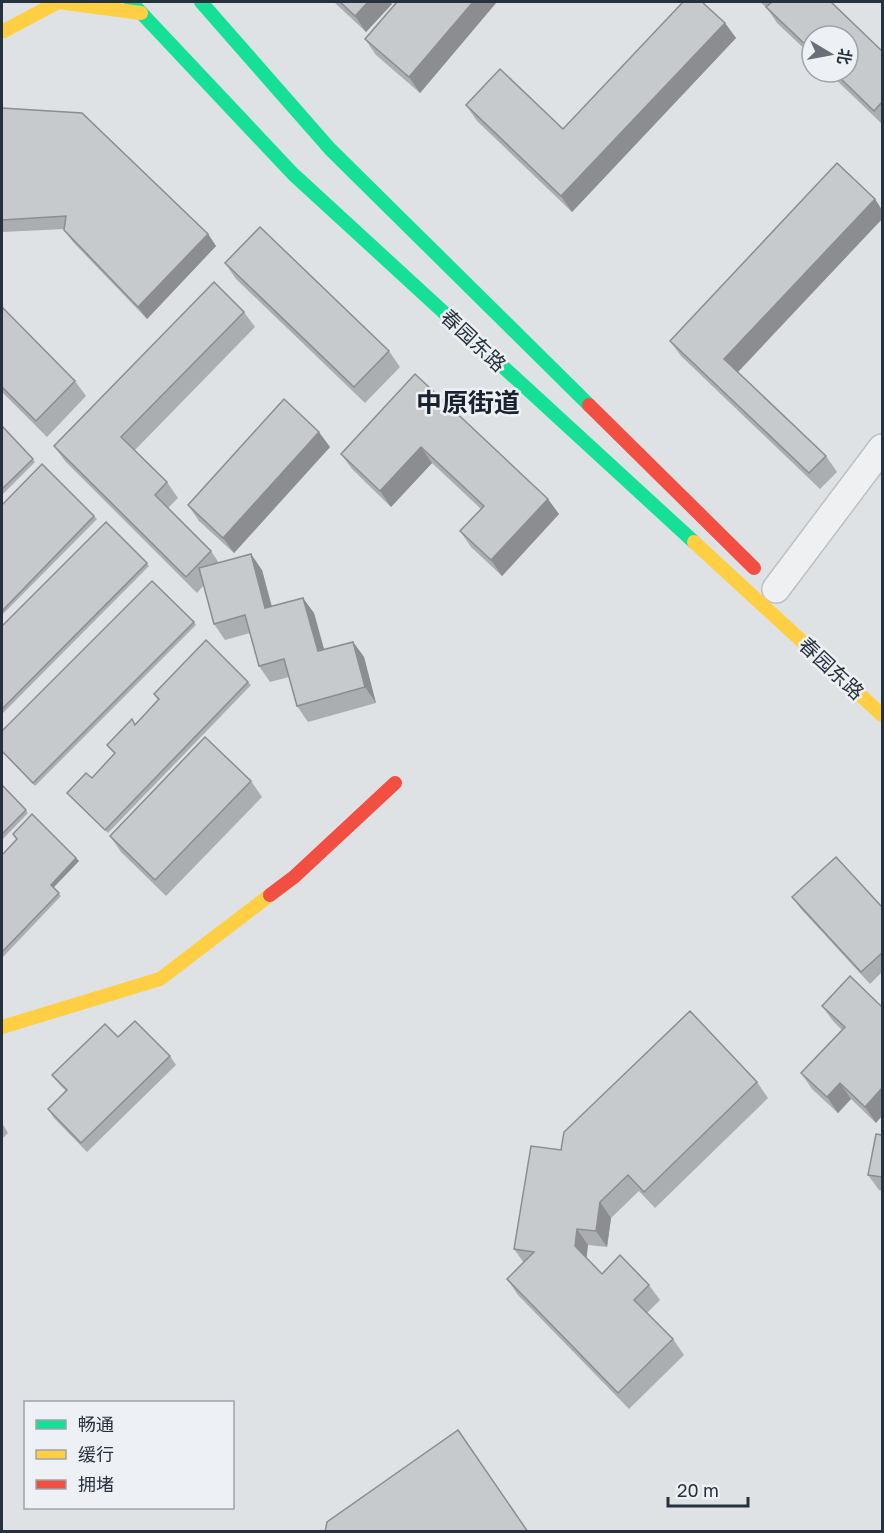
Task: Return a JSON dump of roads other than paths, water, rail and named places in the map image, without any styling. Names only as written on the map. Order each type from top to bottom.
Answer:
[{"type":"main road","points":[[3,33],[34,2]]},
{"type":"main road","points":[[3,33],[58,2],[141,13]]},
{"type":"main road","name":"春园东路","points":[[130,2],[293,174],[882,715]]},
{"type":"main road","name":"春园东路","points":[[201,2],[330,149],[780,593]]},
{"type":"main road","points":[[2,1028],[160,979],[294,878],[395,783]]},
{"type":"street","points":[[780,593],[882,448]]},
{"type":"district","name":"中原街道","points":[[468,402]]}]
